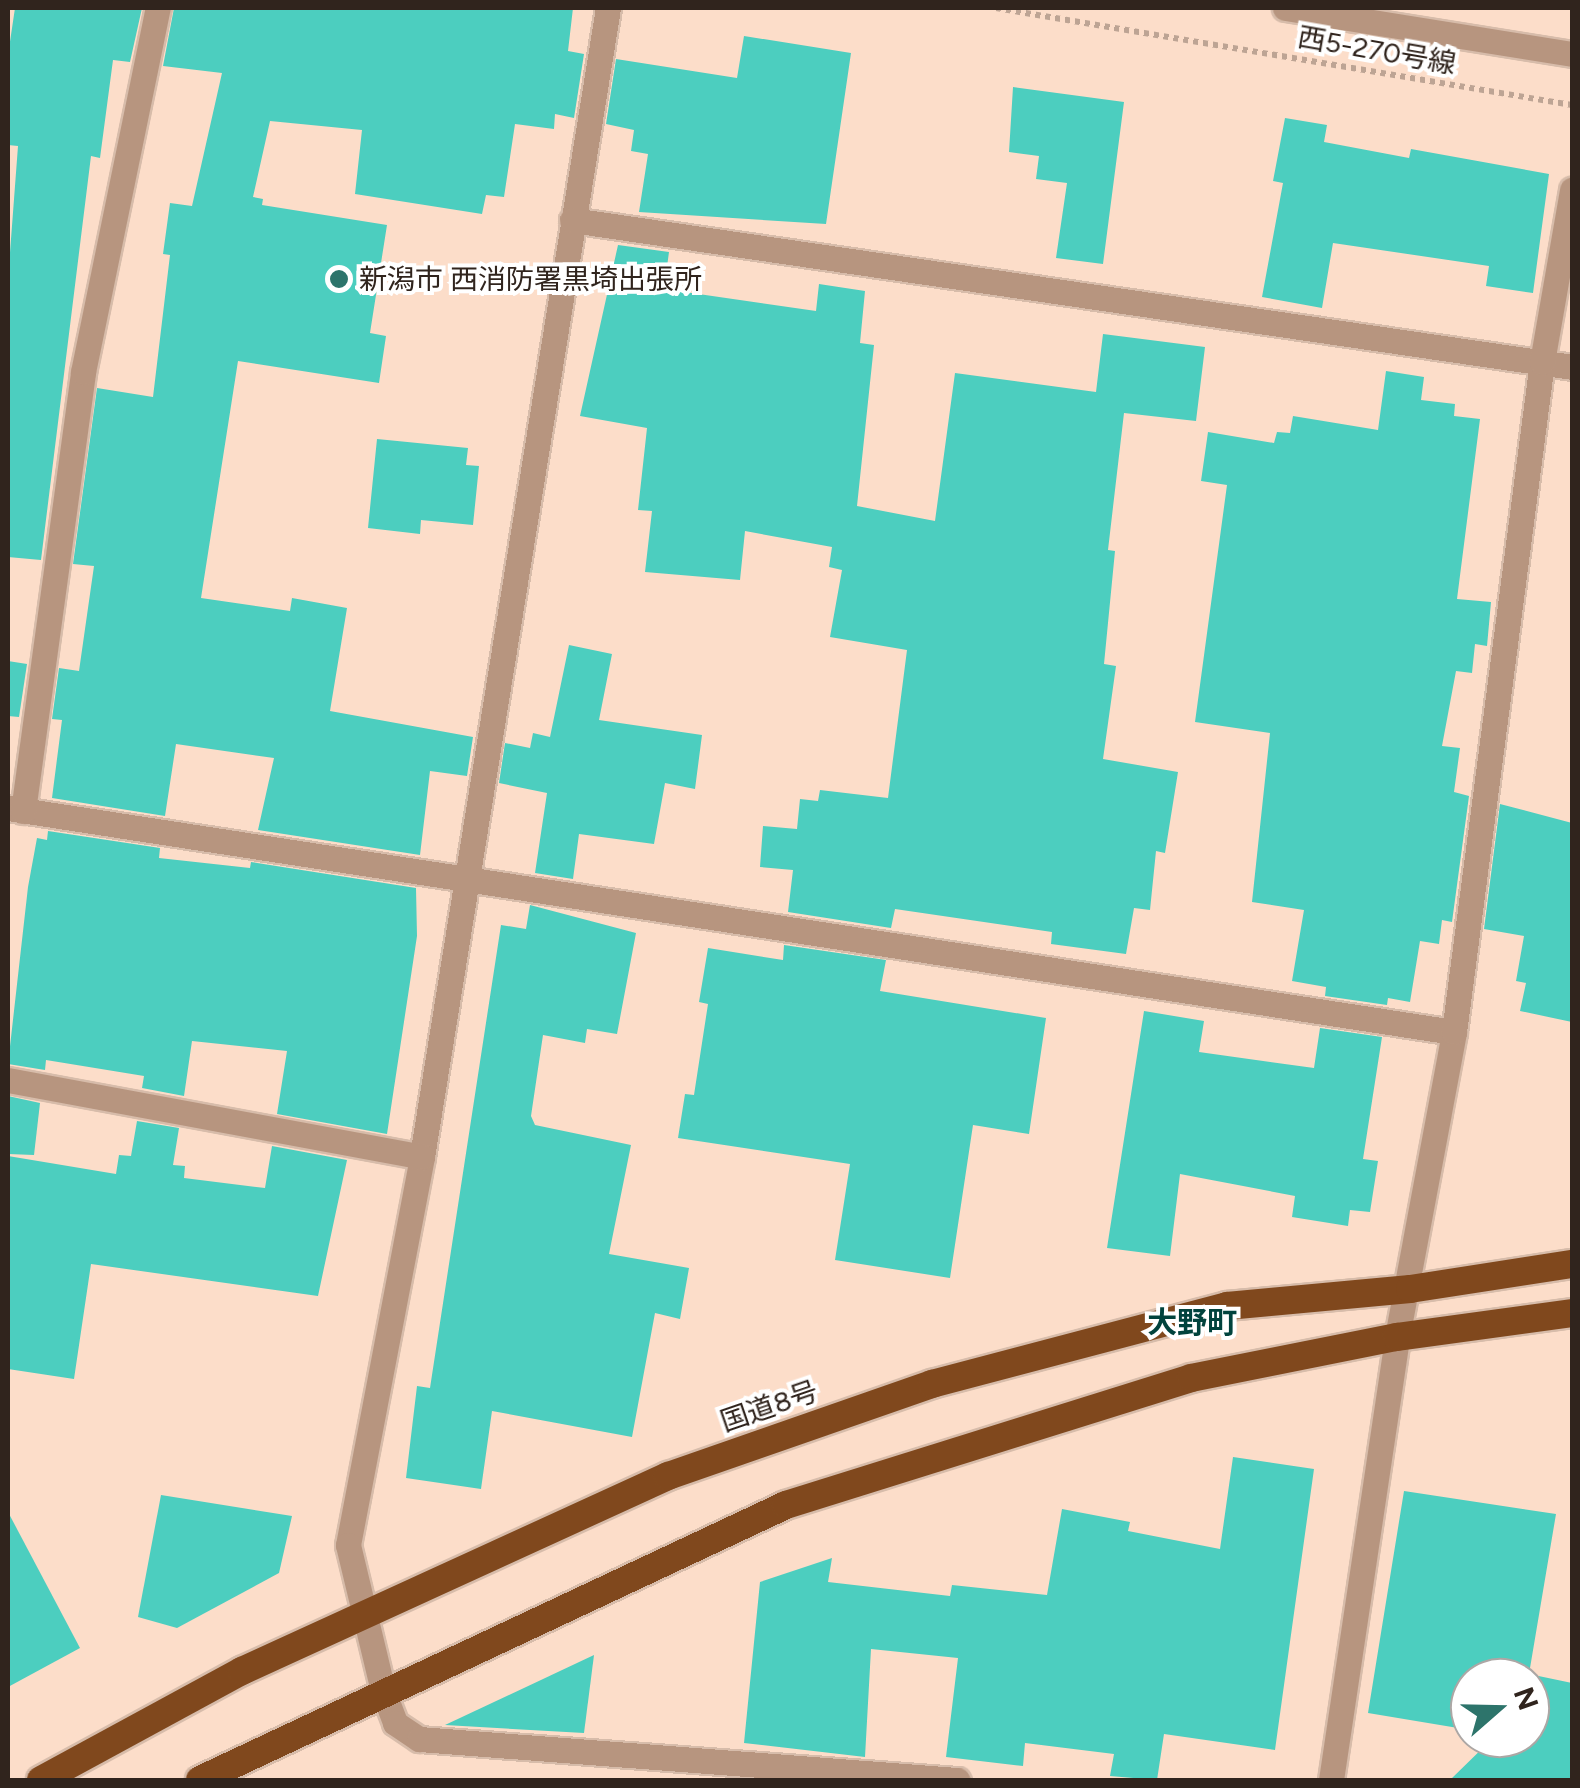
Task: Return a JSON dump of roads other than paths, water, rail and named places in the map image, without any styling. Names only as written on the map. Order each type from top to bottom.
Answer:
[{"type":"highway","name":"国道8号","points":[[41,1780],[242,1671],[668,1476],[932,1384],[1226,1306],[1410,1289],[1572,1264]]},
{"type":"highway","points":[[200,1780],[786,1505],[1191,1378],[1397,1337],[1572,1314]]},
{"type":"street","points":[[158,8],[83,372],[15,810],[464,876],[1454,1032]]},
{"type":"street","points":[[608,8],[464,876],[422,1156],[348,1545],[368,1615],[383,1691],[396,1723],[418,1739],[450,1746],[956,1780]]},
{"type":"street","points":[[1285,8],[1572,54]]},
{"type":"street","points":[[1331,1780],[1397,1337],[1410,1289],[1454,1032],[1542,362],[1572,190]]},
{"type":"street","points":[[572,220],[1572,367]]},
{"type":"street","points":[[8,1080],[422,1156]]},
{"type":"place","name":"新潟市 西消防署黒埼出張所","points":[[339,279]]},
{"type":"district","name":"大野町","points":[[1192,1323]]}]
